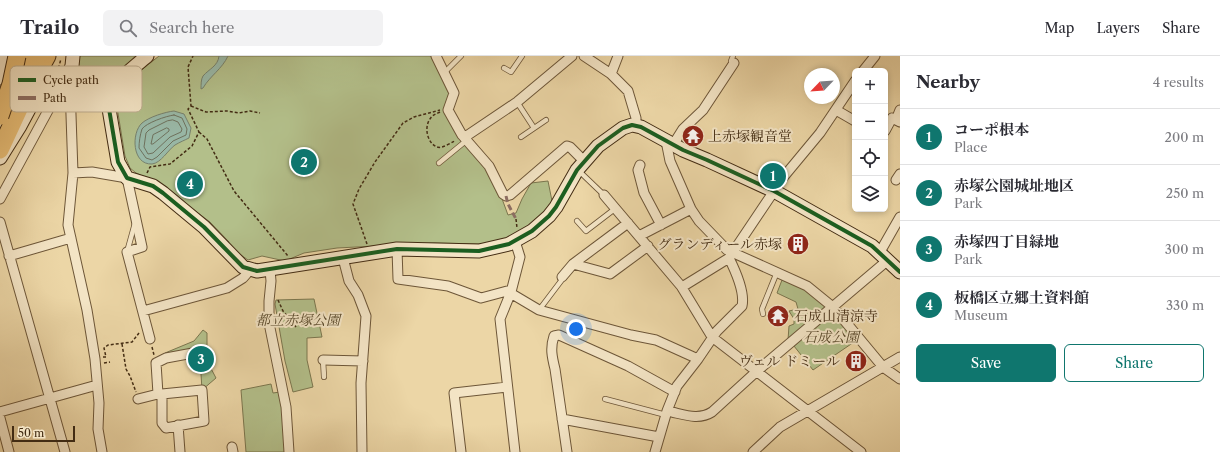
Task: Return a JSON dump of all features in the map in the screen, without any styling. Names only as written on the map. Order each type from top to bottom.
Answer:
[{"type":"highway","points":[[16,66],[18,56]]},
{"type":"highway","points":[[25,66],[31,56]]},
{"type":"highway","points":[[29,66],[31,56]]},
{"type":"highway","points":[[42,66],[47,56]]},
{"type":"highway","points":[[0,116],[10,87]]},
{"type":"highway","points":[[0,105],[10,89]]},
{"type":"highway","points":[[0,145],[16,112]]},
{"type":"highway","points":[[0,150],[18,112]]},
{"type":"street","points":[[0,78],[6,56]]},
{"type":"street","points":[[72,66],[74,56]]},
{"type":"street","points":[[134,66],[147,56]]},
{"type":"street","points":[[436,56],[454,93],[448,109],[465,137],[489,166],[500,189],[506,196],[510,195],[566,146],[570,147],[581,166]]},
{"type":"street","points":[[465,137],[516,102],[572,56]]},
{"type":"street","points":[[584,56],[611,74],[628,91],[636,118],[636,125]]},
{"type":"street","points":[[611,74],[618,56]]},
{"type":"street","points":[[865,68],[874,56]]},
{"type":"street","points":[[655,452],[677,386],[698,359],[716,330],[742,306],[743,301],[731,256],[691,209],[670,161],[670,143],[703,110],[733,60]]},
{"type":"street","points":[[682,287],[731,256],[776,186],[820,133],[852,86]]},
{"type":"street","points":[[836,110],[852,119]]},
{"type":"street","points":[[888,126],[892,118],[898,121],[900,110]]},
{"type":"street","points":[[0,158],[28,112]]},
{"type":"street","points":[[0,199],[47,112]]},
{"type":"street","points":[[69,112],[73,173],[68,225],[87,310],[99,403],[98,429],[102,452]]},
{"type":"street","points":[[110,112],[118,162],[127,178],[142,247],[127,252],[150,339]]},
{"type":"street","points":[[73,173],[92,172],[127,178],[152,186],[163,193],[214,236],[243,267],[256,271],[270,270],[397,249],[480,251],[515,241],[532,231],[549,216],[581,166],[598,146],[623,128],[636,125],[683,150],[774,191],[872,246],[900,272]]},
{"type":"street","points":[[640,165],[638,170],[644,193],[661,225]]},
{"type":"street","points":[[604,195],[682,287],[712,337],[861,452]]},
{"type":"street","points":[[639,236],[691,209]]},
{"type":"street","points":[[667,413],[699,417],[706,416],[712,412],[757,371],[834,308],[884,256],[900,217]]},
{"type":"street","points":[[0,222],[65,452]]},
{"type":"street","points":[[561,279],[573,264],[628,223]]},
{"type":"street","points":[[9,256],[72,238]]},
{"type":"street","points":[[515,241],[520,256],[511,292],[500,319],[515,452]]},
{"type":"street","points":[[573,264],[610,274],[648,246]]},
{"type":"street","points":[[397,249],[398,279],[448,286],[482,298],[506,290],[539,310],[631,335],[656,340],[698,359]]},
{"type":"street","points":[[731,256],[777,272],[807,286],[834,308],[883,367],[900,379]]},
{"type":"street","points":[[343,258],[348,281],[358,296],[366,316],[360,398],[362,452]]},
{"type":"street","points":[[143,311],[227,288],[243,278],[250,270]]},
{"type":"street","points":[[270,270],[271,281],[269,323],[286,407],[288,452]]},
{"type":"street","points":[[566,452],[555,369],[552,357],[552,344],[554,336],[559,335],[628,366],[675,392]]},
{"type":"street","points":[[138,399],[160,394],[202,390],[204,421],[166,428],[162,423],[160,394],[156,363],[166,358],[193,353]]},
{"type":"street","points":[[753,452],[780,427],[900,357]]},
{"type":"street","points":[[323,360],[363,361]]},
{"type":"street","points":[[0,412],[97,385]]},
{"type":"street","points":[[461,452],[454,393],[507,387]]},
{"type":"street","points":[[0,418],[9,452]]},
{"type":"street","points":[[562,419],[659,437]]},
{"type":"street","points":[[178,425],[180,452]]},
{"type":"lane","points":[[445,72],[461,56]]},
{"type":"lane","points":[[504,68],[511,72],[522,56]]},
{"type":"lane","points":[[516,102],[534,128]]},
{"type":"lane","points":[[522,137],[546,120]]},
{"type":"lane","points":[[439,163],[465,137]]},
{"type":"lane","points":[[581,166],[582,173],[604,195]]},
{"type":"lane","points":[[577,221],[586,231],[616,208]]},
{"type":"lane","points":[[763,314],[762,309],[764,303],[777,272]]},
{"type":"lane","points":[[539,310],[561,279]]},
{"type":"lane","points":[[323,360],[324,377]]},
{"type":"lane","points":[[605,399],[667,413]]},
{"type":"path","points":[[194,56],[188,66],[191,106],[188,109],[199,132],[207,139],[234,191],[292,261]]},
{"type":"path","points":[[191,106],[206,112],[227,111],[239,113],[250,111],[260,113]]},
{"type":"path","points":[[448,109],[432,116],[429,120],[426,127],[431,141],[437,147],[442,147],[465,137]]},
{"type":"path","points":[[370,254],[352,204],[359,189],[375,162],[403,123],[414,116],[448,109]]},
{"type":"path","points":[[143,182],[150,167],[170,164],[192,146],[199,132]]},
{"type":"path","points":[[269,301],[278,300],[283,311],[296,327]]},
{"type":"path","points":[[104,357],[106,357],[104,348],[108,345],[132,342],[142,330]]},
{"type":"path","points":[[150,339],[156,363]]},
{"type":"path","points":[[122,344],[126,369],[135,389]]},
{"type":"green space","points":[[73,56],[141,56],[127,66],[73,66]]},
{"type":"green space","points":[[159,56],[431,56],[451,92],[447,101],[489,171],[503,200],[508,215],[516,213],[531,183],[548,181],[552,201],[532,226],[515,236],[483,244],[434,243],[337,248],[304,253],[285,261],[262,256],[248,260],[227,245],[229,242],[210,222],[158,183],[136,173],[130,168],[125,156],[118,112],[142,112],[142,69]]},
{"type":"green space","points":[[782,280],[805,288],[826,306],[826,309],[788,340],[789,326],[794,324],[794,319],[789,311],[798,309],[796,302],[777,293]]},
{"type":"green space","name":"都立赤塚公園","points":[[314,299],[322,337],[307,338],[307,360],[313,387],[293,392],[285,361],[275,304],[276,300]]},
{"type":"green space","name":"石成公園","points":[[831,314],[834,314],[857,340],[813,370],[794,346]]},
{"type":"green space","points":[[203,330],[207,333],[207,361],[216,378],[202,390],[201,374],[193,353],[166,358],[165,353],[194,341]]},
{"type":"green space","points":[[271,384],[273,393],[280,392],[287,452],[246,452],[241,390]]},
{"type":"water","points":[[219,56],[228,56],[223,65],[201,89],[201,80],[203,76],[215,65]]},
{"type":"water","points":[[174,111],[184,114],[191,128],[189,138],[172,147],[155,163],[145,163],[140,159],[135,148],[138,128],[142,123],[149,119]]},
{"type":"marked path","points":[[506,196],[508,204],[516,219]]},
{"type":"cycle path","points":[[110,112],[118,162],[127,178],[153,186],[163,193],[204,227],[243,267],[257,271],[397,249],[479,251],[509,244],[532,231],[549,216],[556,207],[577,170],[598,146],[623,128],[632,125],[641,127],[683,150],[774,191],[872,246],[900,272]]},
{"type":"place","name":"上赤塚観音堂","points":[[693,136]]},
{"type":"place","name":"赤塚公園城址地区","points":[[304,162]]},
{"type":"place","name":"コーポ根本","points":[[773,176]]},
{"type":"place","name":"板橋区立郷土資料館","points":[[190,184]]},
{"type":"place","name":"グランディール赤塚","points":[[798,244]]},
{"type":"place","name":"石成山清涼寺","points":[[778,316]]},
{"type":"place","name":"赤塚四丁目緑地","points":[[201,359]]},
{"type":"place","name":"ヴェル ドミール","points":[[856,361]]}]
